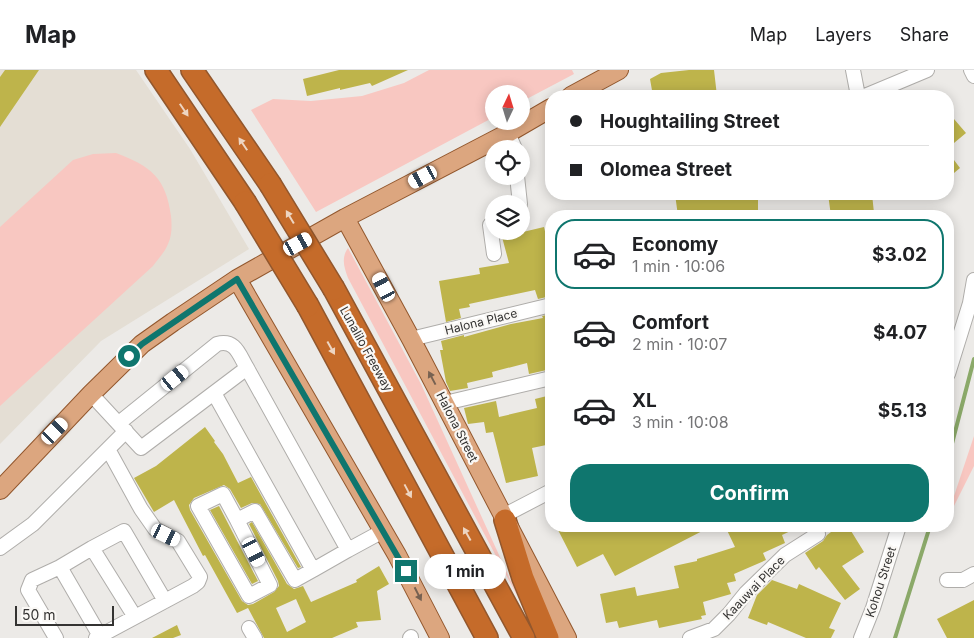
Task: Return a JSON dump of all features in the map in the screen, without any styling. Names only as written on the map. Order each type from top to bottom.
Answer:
[{"type":"highway","points":[[156,70],[245,202],[308,306],[487,638]]},
{"type":"highway","name":"Lunalilo Freeway","points":[[192,70],[270,184],[334,289],[524,638]]},
{"type":"highway","points":[[504,518],[523,578],[548,638]]},
{"type":"main road","points":[[578,90],[597,75],[619,70]]},
{"type":"main road","points":[[512,140],[545,113]]},
{"type":"main road","points":[[0,490],[91,394],[142,344],[237,279],[345,218],[485,153]]},
{"type":"main road","name":"Halona Street","points":[[345,218],[445,403],[567,638]]},
{"type":"main road","points":[[237,279],[383,531],[440,638]]},
{"type":"street","points":[[853,70],[857,90]]},
{"type":"street","points":[[879,90],[927,70]]},
{"type":"street","points":[[971,70],[974,76]]},
{"type":"street","points":[[492,240],[494,254]]},
{"type":"street","points":[[954,355],[970,303],[974,280]]},
{"type":"street","name":"Halona Place","points":[[411,339],[545,306]]},
{"type":"street","points":[[0,548],[33,524],[108,449],[123,427],[217,344],[225,341],[233,345],[247,368],[348,550]]},
{"type":"street","points":[[91,394],[141,448],[247,368]]},
{"type":"street","points":[[445,403],[545,379]]},
{"type":"street","points":[[214,393],[313,570]]},
{"type":"street","points":[[60,567],[98,637],[198,582],[200,576],[178,541],[155,529],[108,449]]},
{"type":"street","points":[[223,494],[237,520],[270,585],[249,596],[198,506],[223,494]]},
{"type":"street","points":[[504,518],[545,494]]},
{"type":"street","points":[[237,520],[255,512],[295,580],[383,531]]},
{"type":"street","points":[[56,638],[28,590],[32,580],[60,567],[124,531],[165,601]]},
{"type":"street","name":"Kohou Street","points":[[861,638],[874,608],[897,532]]},
{"type":"street","name":"Kaauwai Place","points":[[690,638],[714,629],[746,593],[785,555],[818,534]]},
{"type":"street","points":[[92,548],[135,617]]},
{"type":"street","points":[[947,580],[964,580],[974,574]]},
{"type":"shaded area","points":[[0,70],[136,70],[190,149],[249,249],[101,341],[0,444]]},
{"type":"shaded area","points":[[429,70],[572,70],[574,74],[530,97],[530,85],[485,85],[485,122],[316,212],[251,110],[273,99],[311,101],[362,96],[404,83]]},
{"type":"shaded area","points":[[116,153],[139,163],[155,175],[161,183],[169,203],[171,216],[172,227],[167,247],[153,266],[0,406],[0,227],[73,160],[93,154]]},
{"type":"shaded area","points":[[348,248],[421,384],[520,601],[348,278],[344,259]]},
{"type":"shaded area","points":[[974,436],[974,466],[954,506],[954,496]]},
{"type":"building","points":[[5,70],[39,70],[0,127],[0,77]]},
{"type":"building","points":[[339,70],[408,70],[372,86],[370,83],[307,96],[303,79]]},
{"type":"building","points":[[714,70],[716,90],[652,90],[650,79],[661,73]]},
{"type":"building","points":[[954,119],[966,133],[954,143]]},
{"type":"building","points":[[954,160],[960,168],[954,173]]},
{"type":"building","points":[[676,200],[758,200],[758,210],[677,210]]},
{"type":"building","points":[[829,200],[873,200],[874,210],[830,210]]},
{"type":"building","points":[[544,227],[545,297],[538,299],[535,290],[469,304],[470,307],[459,309],[461,318],[446,322],[439,281],[480,274],[479,268],[509,263],[503,240],[530,240],[530,230]]},
{"type":"building","points":[[545,315],[545,370],[529,374],[527,363],[492,372],[493,377],[467,383],[468,388],[450,391],[446,382],[440,350],[443,350],[441,341],[543,318],[542,316]]},
{"type":"building","points":[[545,396],[545,445],[532,448],[538,476],[506,483],[493,432],[486,433],[484,422],[468,424],[464,408],[496,401],[499,417],[537,408],[535,399]]},
{"type":"building","points":[[205,427],[223,454],[238,483],[251,477],[301,567],[298,568],[260,504],[252,503],[241,508],[230,489],[224,485],[194,498],[189,505],[190,510],[242,601],[248,605],[253,604],[274,592],[279,586],[249,524],[252,522],[287,584],[294,589],[303,586],[311,602],[357,582],[356,580],[379,566],[389,584],[377,591],[381,620],[356,622],[358,627],[332,638],[264,638],[248,608],[237,613],[205,555],[203,556],[174,500],[154,512],[134,478],[156,466]],"holes":[[[296,599],[306,622],[287,632],[276,608]]]},
{"type":"building","points":[[219,506],[258,581],[252,584],[210,510]]},
{"type":"building","points":[[559,532],[700,532],[615,576],[603,554],[577,567]]},
{"type":"building","points":[[728,532],[788,532],[782,535],[785,543],[763,553],[766,560],[734,574],[736,581],[727,583],[731,594],[703,602],[706,615],[701,616],[702,619],[659,628],[657,620],[619,628],[617,621],[606,623],[600,594],[635,587],[637,596],[679,588],[674,566],[697,561],[697,559],[735,547]]},
{"type":"building","points":[[831,532],[852,532],[864,552],[842,566],[860,589],[845,600],[819,567],[816,570],[805,553],[823,541]]},
{"type":"building","points":[[772,580],[797,589],[799,584],[841,603],[829,628],[835,630],[831,638],[806,638],[768,622],[767,625],[748,618],[757,595]]},
{"type":"building","points":[[974,600],[974,638],[947,638],[937,619]]},
{"type":"building","points":[[177,625],[181,635],[173,638],[152,638]]},
{"type":"waterway","points":[[954,436],[974,359]]},
{"type":"waterway","points":[[895,638],[928,532]]},
{"type":"route","points":[[129,356],[142,344],[237,279],[406,571]]}]
